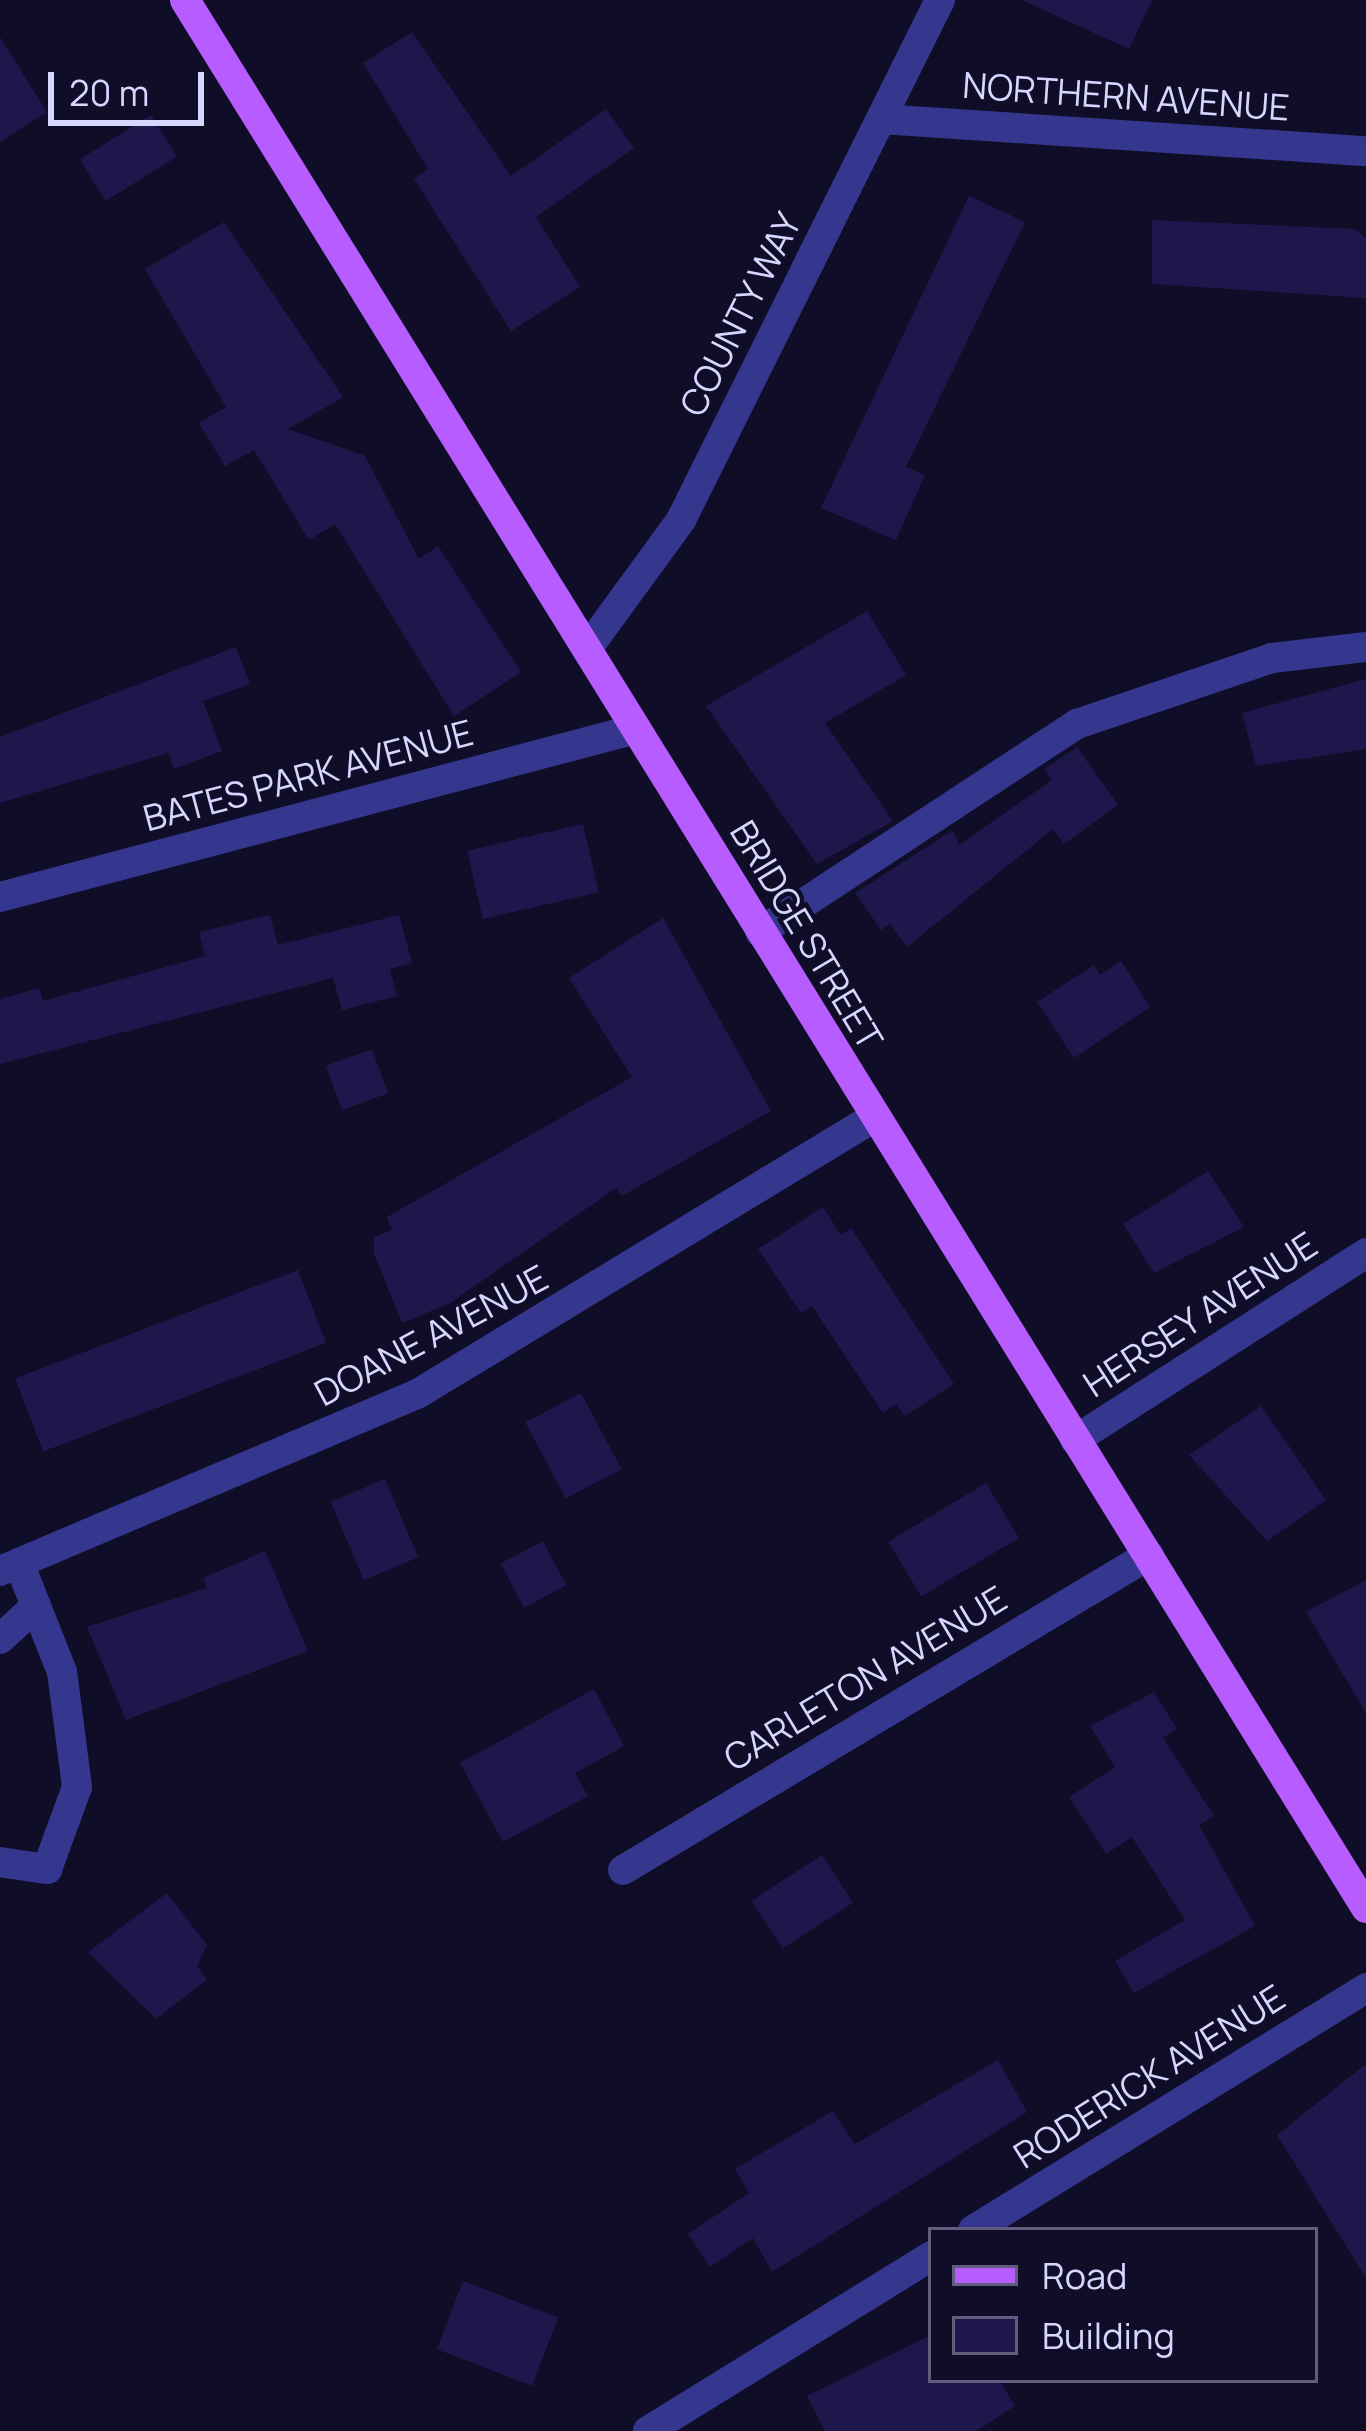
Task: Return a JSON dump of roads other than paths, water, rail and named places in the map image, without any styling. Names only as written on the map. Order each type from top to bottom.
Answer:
[{"type":"main road","name":"BRIDGE STREET","points":[[185,0],[873,1118],[1365,1904]]},
{"type":"street","name":"COUNTY WAY","points":[[586,649],[681,520],[940,0]]},
{"type":"street","name":"NORTHERN AVENUE","points":[[880,119],[1366,152]]},
{"type":"street","points":[[760,932],[1077,724],[1272,658],[1366,647]]},
{"type":"street","name":"BATES PARK AVENUE","points":[[0,897],[636,729]]},
{"type":"street","name":"DOANE AVENUE","points":[[9,1567],[419,1393],[873,1118]]},
{"type":"street","name":"HERSEY AVENUE","points":[[1075,1440],[1366,1253]]},
{"type":"street","name":"CARLETON AVENUE","points":[[623,1870],[1149,1555]]},
{"type":"street","points":[[0,1862],[47,1869],[77,1787],[62,1672],[36,1606],[9,1567]]},
{"type":"street","points":[[0,1640],[36,1606]]},
{"type":"street","name":"RODERICK AVENUE","points":[[978,2227],[1366,1988]]},
{"type":"street","points":[[648,2431],[928,2258]]}]
